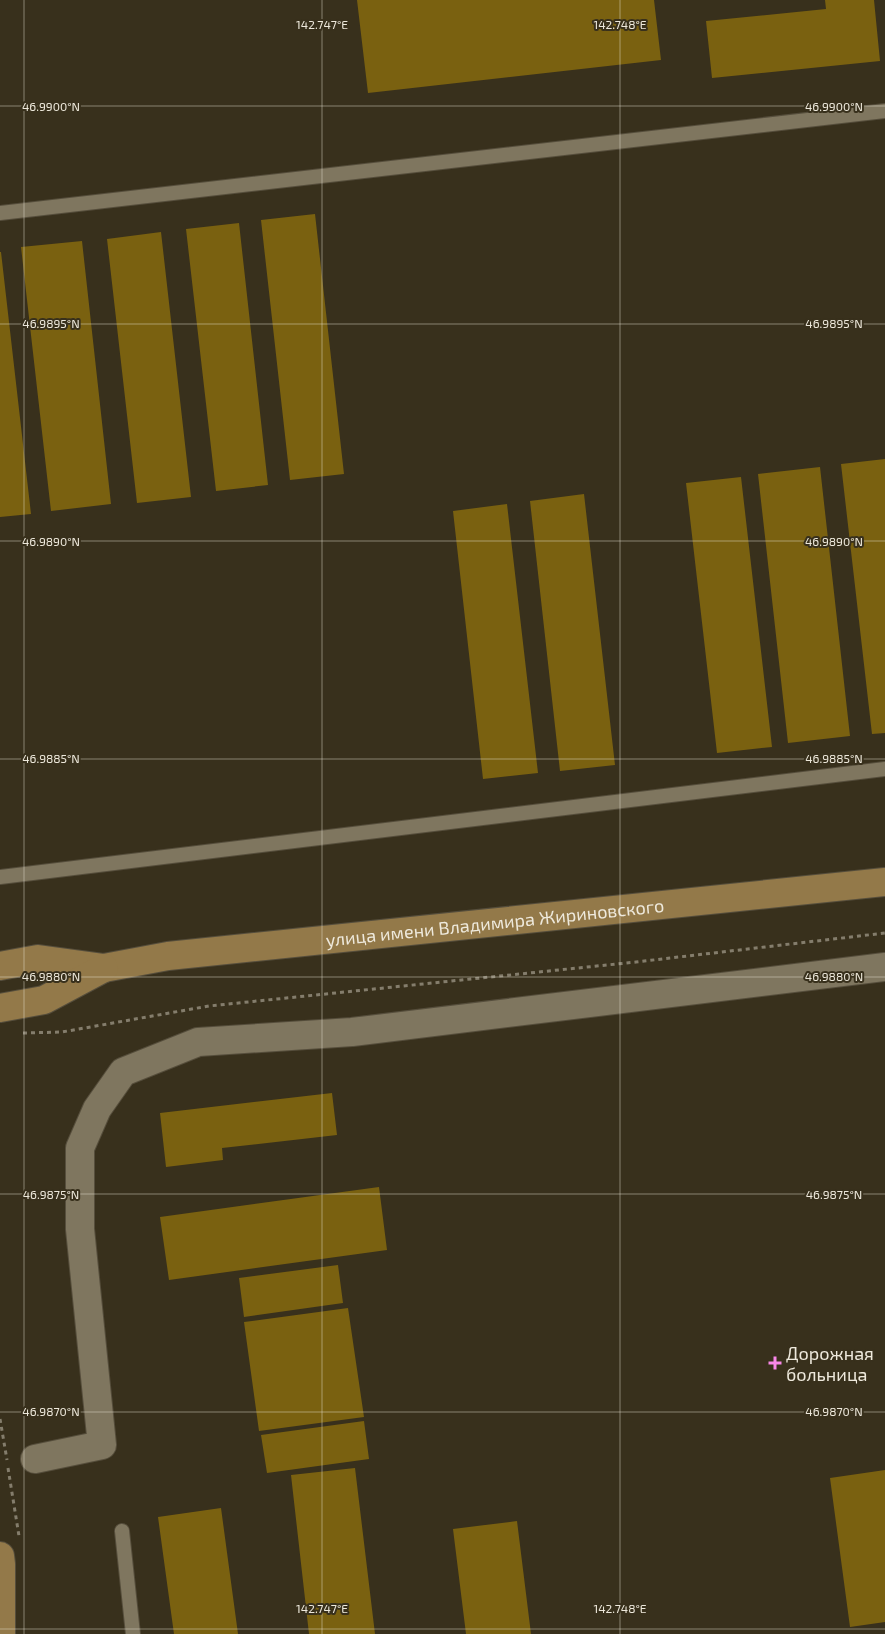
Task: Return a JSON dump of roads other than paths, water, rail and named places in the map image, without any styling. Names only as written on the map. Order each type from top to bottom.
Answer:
[{"type":"main road","name":"улица имени Владимира Жириновского","points":[[0,1008],[44,1000],[104,968],[168,956],[885,882]]},
{"type":"main road","name":"улица имени Владимира Жириновского","points":[[0,966],[38,959],[104,968]]},
{"type":"main road","points":[[1,1634],[2,1564],[10,1549]]},
{"type":"street","points":[[35,1459],[102,1444],[80,1229],[80,1148],[97,1109],[123,1072],[198,1042],[352,1032],[885,967]]},
{"type":"lane","points":[[0,213],[885,111]]},
{"type":"lane","points":[[0,877],[885,769]]},
{"type":"lane","points":[[122,1531],[133,1634]]},
{"type":"place","name":"Дорожная больница","points":[[775,1363]]}]
